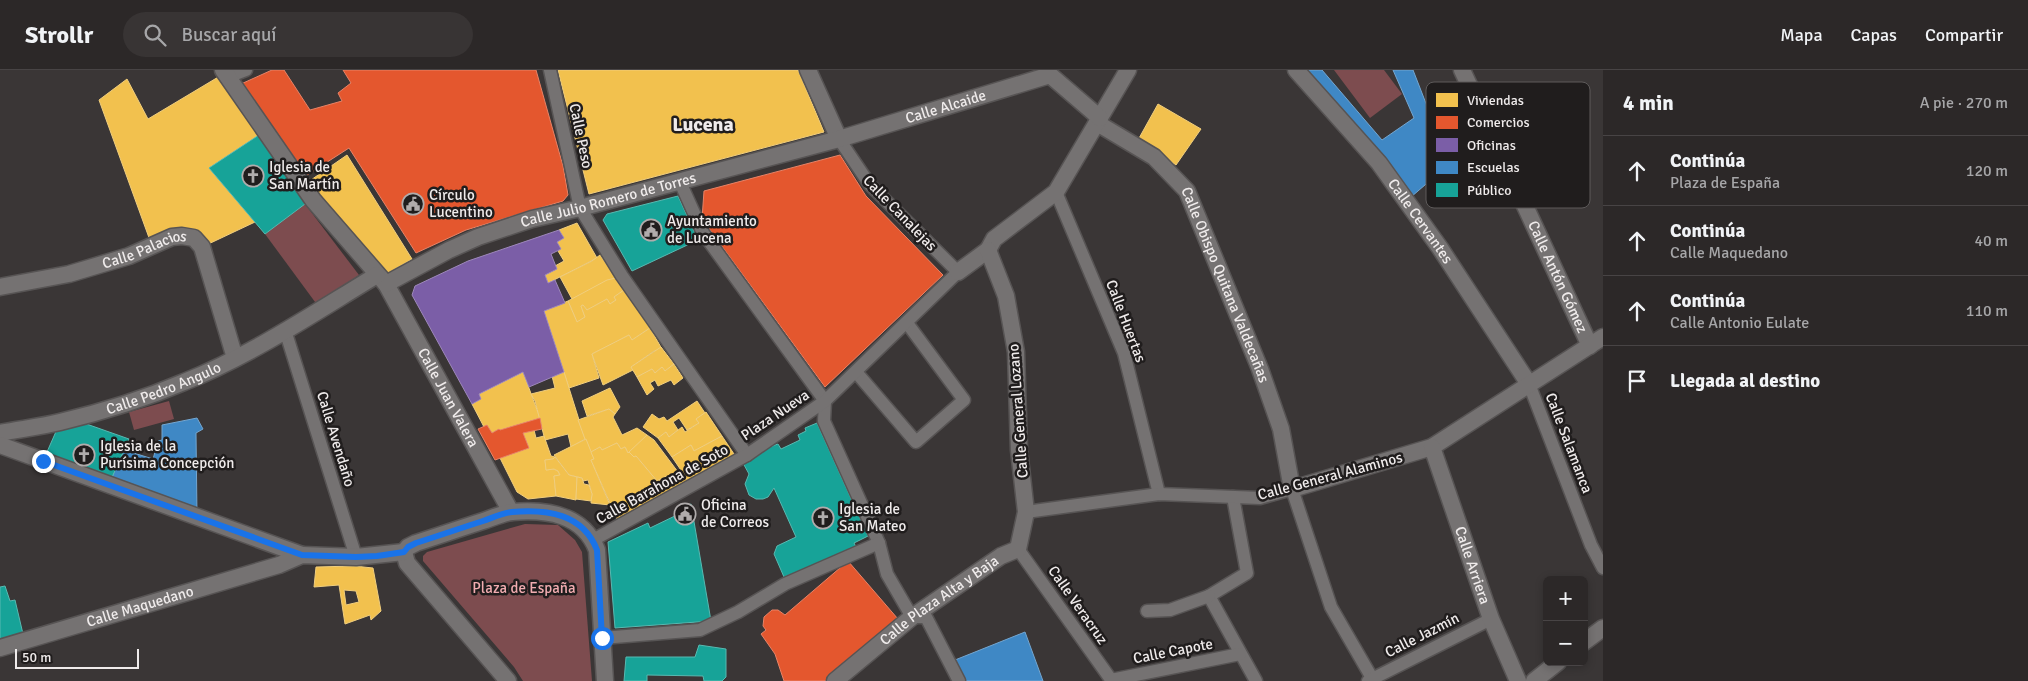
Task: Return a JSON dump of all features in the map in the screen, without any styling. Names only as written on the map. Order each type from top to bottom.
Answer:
[{"type":"street","points":[[225,73],[246,70]]},
{"type":"street","name":"Calle Peso","points":[[550,70],[580,208]]},
{"type":"street","name":"Calle Canalejas","points":[[808,70],[839,139],[870,185],[958,272]]},
{"type":"street","points":[[959,681],[926,617],[912,618],[887,574],[879,543],[824,421],[825,402],[958,272],[988,250],[994,239],[1056,192],[1128,70]]},
{"type":"street","name":"Calle Cervantes","points":[[1296,70],[1379,163],[1440,248],[1529,384]]},
{"type":"street","name":"Calle Antón Gómez","points":[[1462,70],[1468,82]]},
{"type":"street","name":"Calle Alcaide","points":[[839,139],[1048,72]]},
{"type":"street","name":"Calle Obispo Quitana Valdecañas","points":[[1048,72],[1098,121],[1154,156],[1187,191],[1260,368],[1280,429],[1292,489]]},
{"type":"street","name":"Calle Juan Valera","points":[[225,73],[314,200],[382,280],[511,512]]},
{"type":"street","name":"Calle Julio Romero de Torres","points":[[316,312],[478,237],[532,219],[680,182],[839,139]]},
{"type":"street","name":"Plaza Nueva","points":[[580,208],[622,276],[747,455],[825,402],[703,232],[680,182]]},
{"type":"street","name":"Calle Huertas","points":[[1056,192],[1124,353],[1159,494]]},
{"type":"street","name":"Calle Antón Gómez","points":[[1530,208],[1596,341]]},
{"type":"street","name":"Calle Palacios","points":[[0,287],[69,274],[129,256],[172,238],[182,236],[194,238],[202,247],[235,358]]},
{"type":"street","name":"Calle General Lozano","points":[[988,250],[1006,296],[1009,309],[1018,378],[1019,450],[1026,512]]},
{"type":"street","name":"Calle Pedro Angulo","points":[[0,434],[60,422],[133,401],[185,382],[235,358],[316,312]]},
{"type":"street","points":[[856,372],[916,442],[964,400],[907,323]]},
{"type":"street","name":"Calle Avendaño","points":[[285,330],[356,557]]},
{"type":"street","name":"Calle General Alaminos","points":[[1026,512],[1159,494],[1260,498],[1432,447],[1596,341]]},
{"type":"street","name":"Calle Salamanca","points":[[1529,384],[1591,545],[1603,568]]},
{"type":"street","points":[[0,445],[302,555]]},
{"type":"street","name":"Calle Arriera","points":[[1432,447],[1491,619],[1518,681]]},
{"type":"street","name":"Calle Barahona de Soto","points":[[593,540],[747,455]]},
{"type":"street","points":[[1292,489],[1331,607],[1370,680]]},
{"type":"street","points":[[1147,611],[1170,610],[1209,596],[1246,573],[1233,497]]},
{"type":"street","points":[[508,681],[407,563],[404,552],[408,547],[416,543],[511,512],[545,513],[568,518],[583,527],[593,540],[597,550],[605,681]]},
{"type":"street","points":[[1018,548],[1026,512]]},
{"type":"street","points":[[602,638],[700,630],[738,612],[785,584],[879,543]]},
{"type":"street","points":[[276,545],[281,558],[279,564]]},
{"type":"street","name":"Calle Plaza Alta y Baja","points":[[836,681],[912,618],[1001,556],[1018,548]]},
{"type":"street","name":"Calle Veracruz","points":[[1018,548],[1112,680]]},
{"type":"street","name":"Calle Maquedano","points":[[0,648],[279,564],[302,555],[356,557],[404,552]]},
{"type":"street","points":[[1209,596],[1256,681]]},
{"type":"street","name":"Calle Jazmín","points":[[1370,680],[1491,619]]},
{"type":"street","points":[[1588,639],[1603,628]]},
{"type":"street","name":"Calle Capote","points":[[1112,680],[1240,654]]},
{"type":"street","points":[[1534,681],[1553,666]]},
{"type":"green space","points":[[1334,70],[1384,70],[1402,94],[1370,118]]},
{"type":"green space","points":[[305,204],[359,275],[318,306],[265,234]]},
{"type":"green space","points":[[169,401],[174,419],[134,430],[129,412]]},
{"type":"green space","name":"Plaza de España","points":[[525,524],[558,525],[575,540],[582,552],[592,681],[523,681],[514,667],[423,561],[423,556],[427,552]]},
{"type":"building: Viviendas","points":[[558,70],[798,70],[824,132],[589,194]]},
{"type":"building: Viviendas","points":[[225,73],[265,131],[209,168],[255,222],[202,247],[172,237],[152,246],[99,100],[127,79],[148,119]]},
{"type":"building: Viviendas","points":[[1158,104],[1201,129],[1176,165],[1138,140]]},
{"type":"building: Viviendas","points":[[347,155],[412,259],[383,276],[308,182]]},
{"type":"building: Viviendas","points":[[577,223],[597,258],[548,283],[545,275],[557,269],[555,266],[564,261],[558,251],[561,249],[557,242],[564,238],[559,230]]},
{"type":"building: Viviendas","points":[[600,255],[616,278],[572,299],[560,277]]},
{"type":"building: Viviendas","points":[[616,278],[624,290],[614,297],[616,300],[610,304],[607,299],[587,310],[583,305],[581,306],[585,317],[577,322],[568,301],[607,280]]},
{"type":"building: Viviendas","points":[[624,290],[650,328],[632,340],[629,335],[592,354],[599,378],[569,388],[544,311],[568,301],[577,322],[585,317],[581,306],[583,305],[587,310],[607,299],[610,304],[616,300],[614,297]]},
{"type":"building: Viviendas","points":[[650,328],[662,349],[654,351],[631,367],[633,370],[603,385],[592,354],[629,335],[632,340]]},
{"type":"building: Viviendas","points":[[661,347],[674,364],[665,371],[662,367],[655,373],[652,369],[637,377],[631,367]]},
{"type":"building: Viviendas","points":[[674,364],[683,378],[674,385],[671,380],[658,386],[655,380],[650,383],[654,389],[647,395],[637,377],[652,369],[655,373],[662,367],[665,371]]},
{"type":"building: Viviendas","points":[[523,372],[540,418],[499,429],[492,433],[487,425],[484,427],[472,404],[481,399],[479,394]]},
{"type":"building: Viviendas","points":[[564,372],[585,439],[571,447],[568,434],[545,440],[535,401],[531,394],[555,388],[552,376]]},
{"type":"building: Viviendas","points":[[610,388],[620,407],[615,414],[609,409],[587,416],[582,401]]},
{"type":"building: Viviendas","points":[[697,401],[705,413],[696,419],[699,423],[687,430],[679,418],[673,422],[678,430],[669,437],[666,432],[658,438],[643,427],[652,414],[659,419],[664,417],[667,421]]},
{"type":"building: Viviendas","points":[[609,409],[615,414],[613,417],[622,435],[637,428],[647,435],[637,447],[628,453],[625,447],[621,449],[617,443],[602,450],[600,447],[591,452],[585,439],[578,420]]},
{"type":"building: Viviendas","points":[[706,412],[722,436],[694,451],[691,445],[672,457],[658,438],[666,432],[669,437],[682,427],[685,432],[699,423],[696,419]]},
{"type":"building: Viviendas","points":[[534,430],[536,438],[544,436],[551,456],[555,457],[545,460],[546,470],[554,469],[560,475],[554,476],[556,496],[528,499],[517,492],[500,458],[529,448],[523,433]]},
{"type":"building: Viviendas","points":[[647,435],[654,440],[681,476],[684,474],[689,482],[673,491],[667,476],[657,481],[636,456],[634,457],[629,452]]},
{"type":"building: Viviendas","points":[[722,436],[736,457],[689,482],[672,457],[691,445],[694,451]]},
{"type":"building: Viviendas","points":[[586,439],[594,459],[591,460],[610,505],[591,503],[592,494],[588,480],[583,481],[582,478],[569,475],[554,455]]},
{"type":"building: Viviendas","points":[[617,443],[621,449],[625,447],[628,453],[634,457],[636,456],[657,481],[667,476],[673,491],[617,519],[591,460],[594,459],[591,452],[600,447],[602,450]]},
{"type":"building: Viviendas","points":[[555,457],[569,475],[577,477],[576,500],[556,496],[554,476],[560,475],[554,469],[546,470],[545,460]]},
{"type":"building: Viviendas","points":[[577,477],[582,478],[584,484],[589,485],[592,494],[591,501],[576,499]]},
{"type":"building: Viviendas","points":[[354,566],[373,568],[381,611],[371,620],[370,615],[345,624],[339,585],[314,587],[316,567]],"holes":[[[344,590],[356,591],[359,602],[346,605]]]},
{"type":"building: Comercios","points":[[272,70],[284,70],[310,110],[342,101],[338,93],[351,83],[343,70],[536,70],[563,166],[568,195],[563,201],[466,230],[416,253],[349,148],[307,175],[241,84]]},
{"type":"building: Comercios","points":[[840,155],[866,196],[943,275],[825,387],[702,219],[704,191]]},
{"type":"building: Comercios","points":[[540,418],[542,429],[523,433],[529,448],[495,460],[478,429],[487,425],[492,433],[499,429]]},
{"type":"building: Comercios","points":[[848,561],[898,619],[825,681],[784,681],[775,654],[761,634],[766,630],[763,626],[764,617],[772,610],[778,610],[785,615]]},
{"type":"building: Oficinas","points":[[559,230],[564,238],[557,242],[561,249],[551,254],[557,269],[545,275],[548,283],[555,280],[565,303],[544,311],[564,372],[529,387],[523,372],[479,394],[481,399],[472,404],[412,295],[415,286],[468,261]]},
{"type":"building: Escuelas","points":[[1304,70],[1322,70],[1382,140],[1414,118],[1393,70],[1413,70],[1426,103],[1426,184],[1411,197]]},
{"type":"building: Escuelas","points":[[197,418],[203,429],[196,433],[197,516],[109,484],[124,450],[153,459],[155,452],[159,451],[158,441],[162,440],[162,425]]},
{"type":"building: Escuelas","points":[[1025,632],[1043,681],[959,681],[950,662]]},
{"type":"building: Público","name":"Iglesia de San Martín","points":[[265,131],[305,204],[265,234],[209,168]]},
{"type":"building: Público","name":"Ayuntamiento de Lucena","points":[[678,196],[698,240],[632,271],[603,220],[607,214]]},
{"type":"building: Público","name":"Iglesia de la Purísima Concepción","points":[[78,421],[129,439],[109,484],[43,461],[58,427]]},
{"type":"building: Público","name":"Iglesia de San Mateo","points":[[817,423],[868,536],[854,543],[857,549],[784,577],[774,554],[777,546],[796,537],[774,488],[768,497],[763,499],[756,499],[749,495],[745,484],[749,474],[743,463],[759,455],[758,452],[775,445],[778,444],[781,449],[800,440],[798,435],[806,431],[805,428]]},
{"type":"building: Público","points":[[691,504],[711,621],[615,628],[608,542],[648,523],[650,528],[679,514],[678,510]]},
{"type":"building: Público","points":[[5,586],[10,601],[15,600],[23,634],[0,642],[0,587]]},
{"type":"building: Público","points":[[699,645],[726,649],[726,677],[722,681],[704,681],[703,676],[647,675],[647,681],[624,681],[626,657],[695,657]]},
{"type":"place","name":"Iglesia de San Martín","points":[[253,176]]},
{"type":"place","name":"Círculo Lucentino","points":[[413,204]]},
{"type":"place","name":"Ayuntamiento de Lucena","points":[[651,230]]},
{"type":"place","name":"Iglesia de la Purísima Concepción","points":[[84,455]]},
{"type":"place","name":"Oficina de Correos","points":[[685,514]]},
{"type":"place","name":"Iglesia de San Mateo","points":[[823,518]]},
{"type":"district","name":"Lucena","points":[[703,124]]},
{"type":"route","points":[[43,461],[302,555],[356,557],[404,552],[408,547],[416,543],[511,512],[545,513],[568,518],[583,527],[593,540],[597,550],[602,638]]}]
